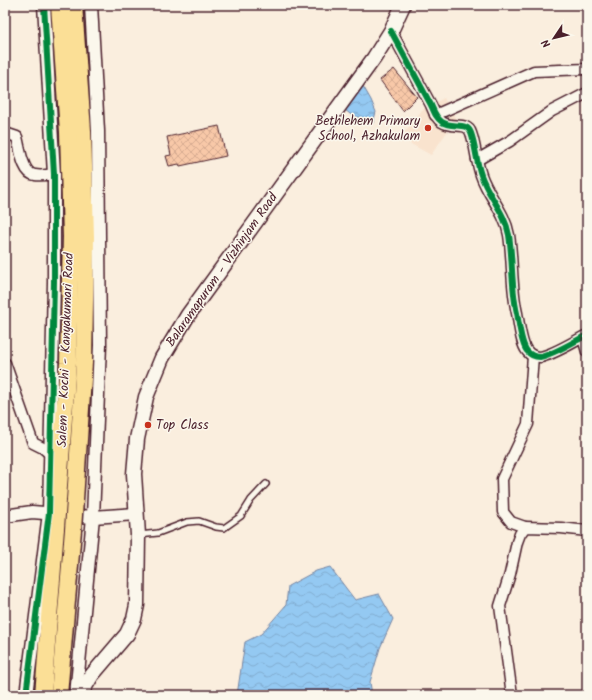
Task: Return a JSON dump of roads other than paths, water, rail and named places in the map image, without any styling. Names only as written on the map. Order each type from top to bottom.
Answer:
[{"type":"highway","name":"Salem - Kochi - Kanyakumari Road","points":[[43,695],[68,363],[71,237],[68,132],[59,5]]},
{"type":"highway","name":"Salem - Kochi - Kanyakumari Road","points":[[58,695],[73,530],[84,363],[86,237],[83,131],[74,5]]},
{"type":"main road","name":"Balaramapuram - Vizhinjam Road","points":[[80,695],[92,675],[127,634],[134,619],[138,604],[138,535],[134,474],[137,439],[146,397],[162,358],[188,316],[374,58],[391,31],[403,5]]},
{"type":"street","points":[[26,695],[49,513],[54,282],[54,174],[44,5]]},
{"type":"street","points":[[76,695],[94,517],[100,345],[98,131],[91,5]]},
{"type":"street","points":[[391,31],[435,115],[443,123],[454,126],[464,126],[470,130],[481,175],[489,193],[500,208],[508,234],[515,306],[526,351],[533,356],[539,357],[547,355],[585,336],[587,352]]},
{"type":"street","points":[[435,115],[534,71],[587,69]]},
{"type":"street","points":[[477,160],[510,141],[552,111],[587,93]]},
{"type":"street","points":[[5,132],[17,137],[23,163],[27,171],[33,175],[54,174]]},
{"type":"street","points":[[533,356],[528,424],[502,478],[503,512],[511,522],[525,527],[561,528],[587,531]]},
{"type":"street","points":[[5,363],[33,443],[43,448],[50,454]]},
{"type":"street","points":[[5,516],[32,512],[94,517],[136,514]]},
{"type":"street","points":[[512,695],[500,606],[510,574],[517,542],[525,527]]},
{"type":"lane","points":[[138,535],[158,533],[187,522],[199,521],[224,528],[240,516],[251,500],[266,484]]},
{"type":"water","points":[[363,86],[376,112],[373,123],[350,114],[344,109]]},
{"type":"water","points":[[330,567],[355,600],[379,594],[393,619],[380,648],[370,682],[372,695],[237,695],[245,642],[261,634],[286,605],[288,586],[316,571]]},
{"type":"place","name":"Bethlehem Primary School, Azhakulam","points":[[428,128]]},
{"type":"place","name":"Top Class","points":[[148,425]]}]
